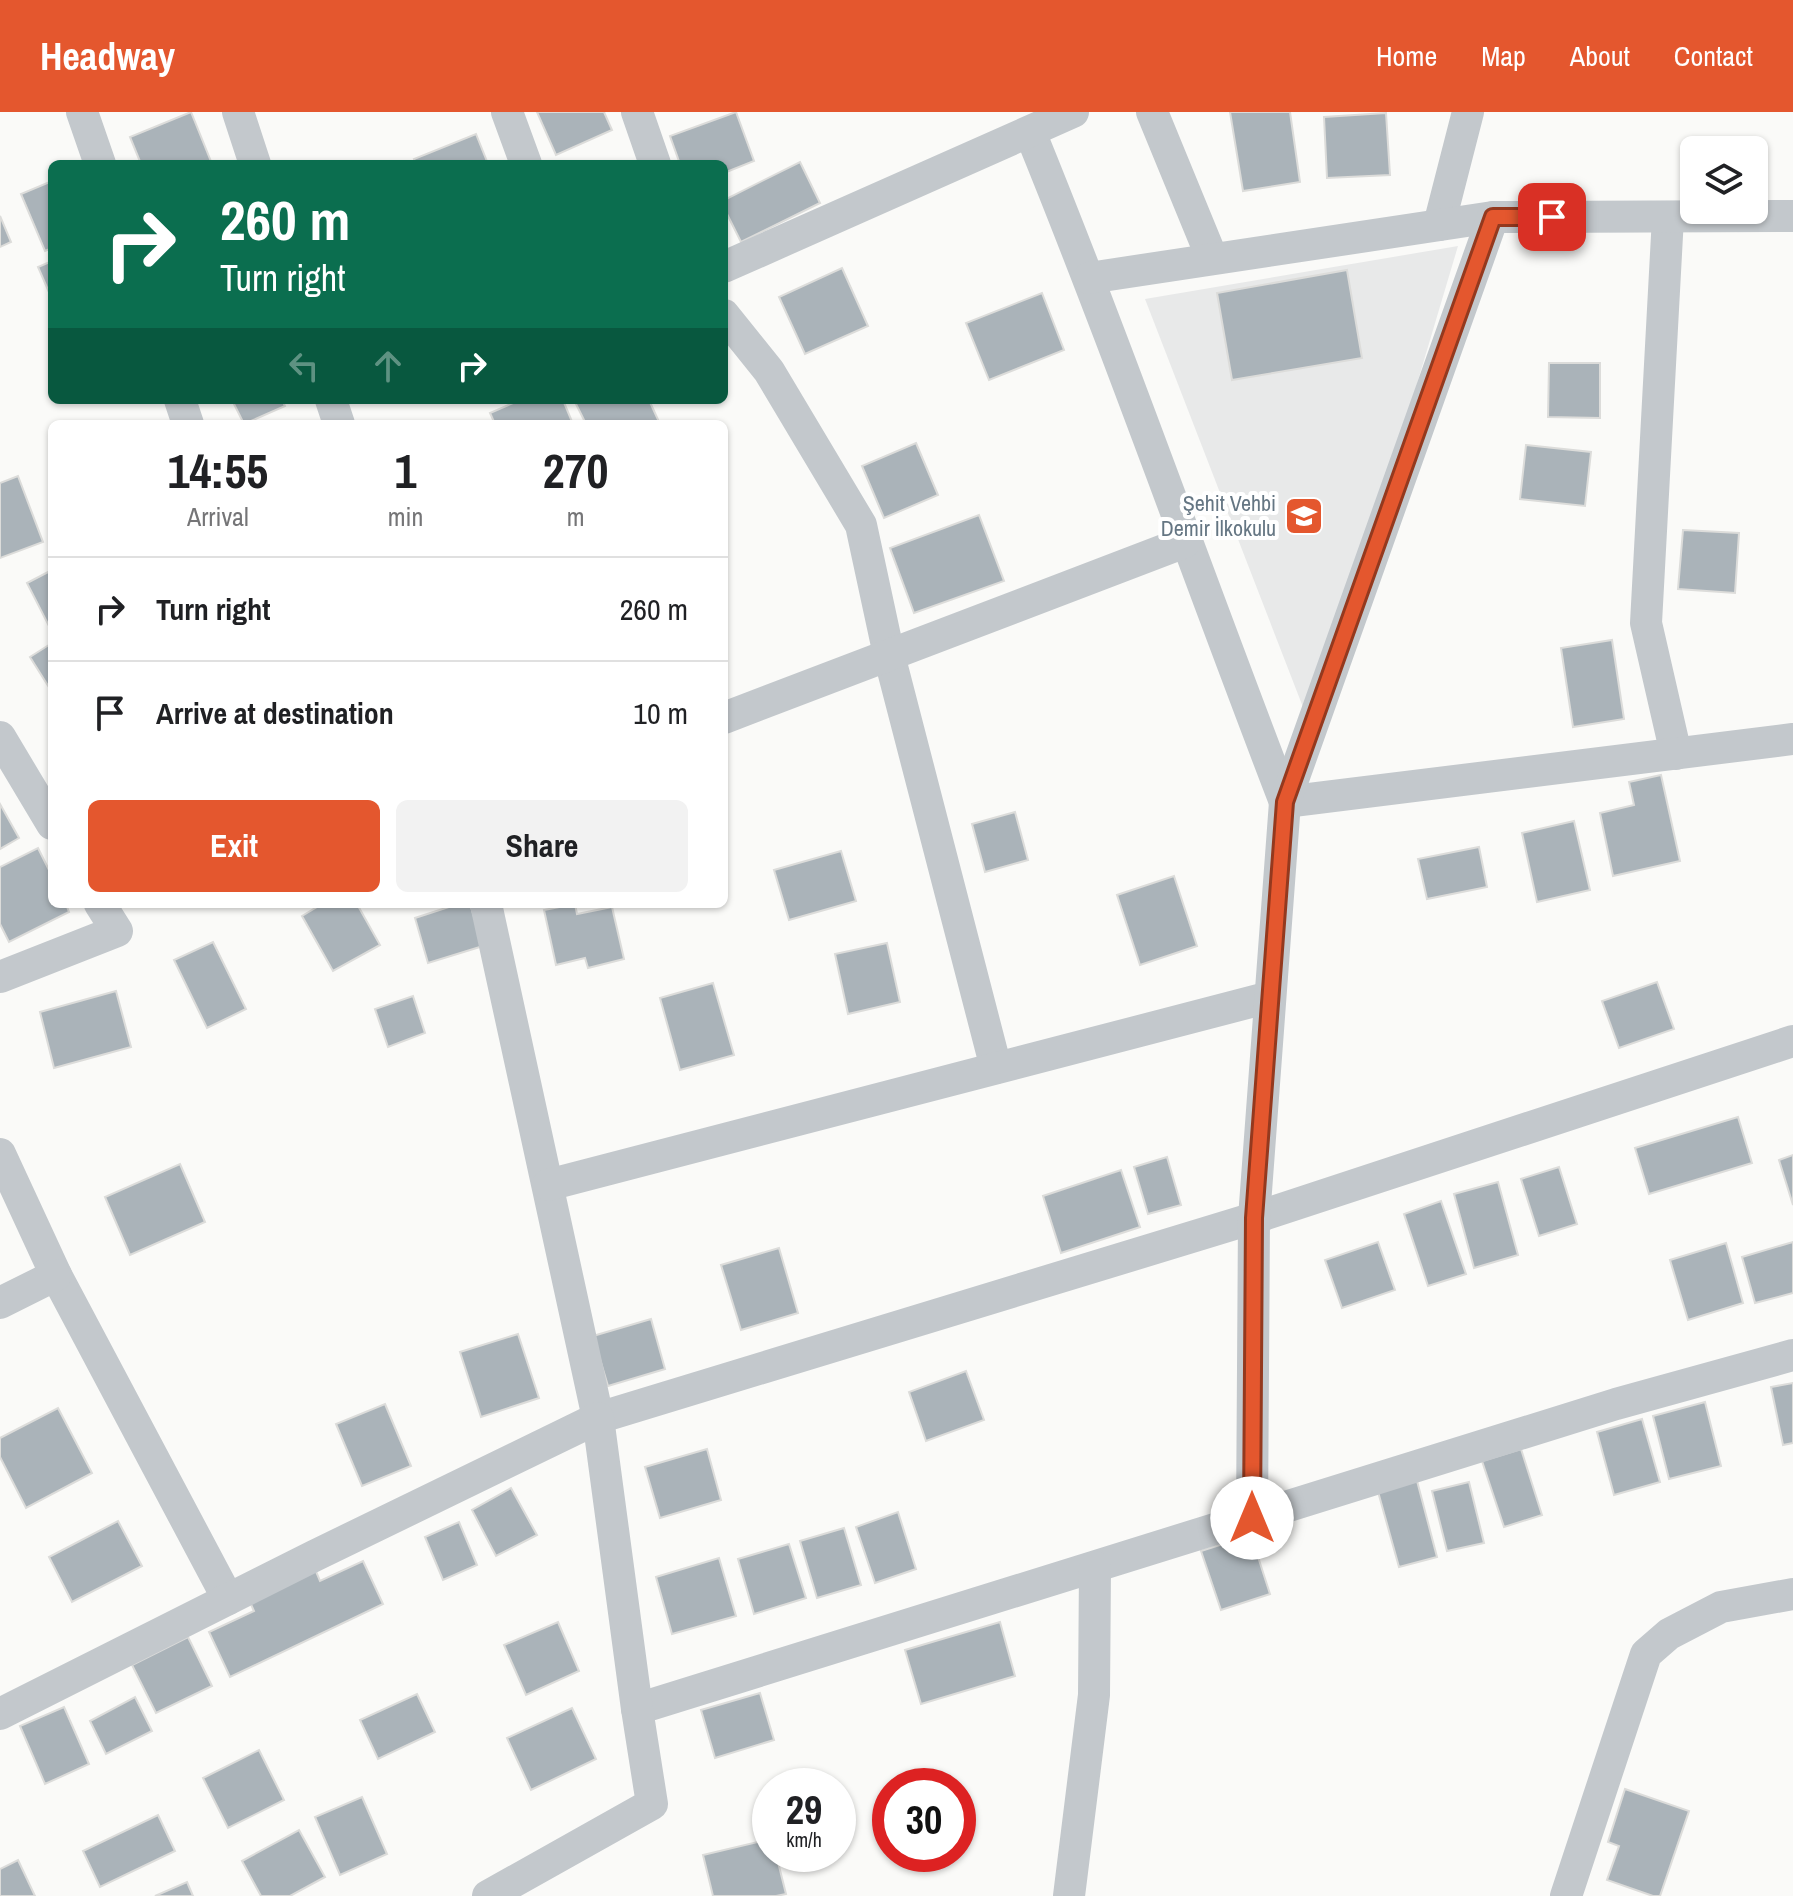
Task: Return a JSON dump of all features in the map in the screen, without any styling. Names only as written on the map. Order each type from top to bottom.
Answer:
[{"type":"street","points":[[82,112],[99,160]]},
{"type":"street","points":[[238,112],[254,160]]},
{"type":"street","points":[[507,112],[525,160]]},
{"type":"street","points":[[637,112],[654,160]]},
{"type":"street","points":[[728,265],[1073,112]]},
{"type":"street","points":[[1152,112],[1212,258]]},
{"type":"street","points":[[1439,225],[1468,112]]},
{"type":"street","points":[[1030,132],[1089,278],[1185,542],[1285,802]]},
{"type":"street","points":[[1089,278],[1493,217],[1793,216]]},
{"type":"street","points":[[1252,1518],[1254,1218],[1285,802],[1493,217]]},
{"type":"street","points":[[1668,217],[1646,623],[1676,754]]},
{"type":"street","points":[[728,320],[769,371],[861,525],[889,655],[996,1068]]},
{"type":"street","points":[[728,716],[1185,542]]},
{"type":"street","points":[[0,737],[48,817]]},
{"type":"street","points":[[1285,802],[1793,739]]},
{"type":"street","points":[[0,977],[117,931],[103,908]]},
{"type":"street","points":[[487,908],[598,1418],[652,1804],[488,1896]]},
{"type":"street","points":[[548,1185],[1270,997]]},
{"type":"street","points":[[0,1714],[598,1418],[1254,1218],[1793,1041]]},
{"type":"street","points":[[0,1154],[56,1275],[228,1599]]},
{"type":"street","points":[[0,1303],[56,1275]]},
{"type":"street","points":[[637,1709],[1616,1404],[1793,1355]]},
{"type":"street","points":[[1069,1896],[1094,1695],[1095,1567]]},
{"type":"street","points":[[1566,1896],[1646,1654],[1669,1634],[1721,1607],[1793,1594]]},
{"type":"shaded area","name":"Şehit Vehbi Demir İlkokulu","points":[[1458,246],[1313,733],[1145,299]]},
{"type":"building","points":[[191,112],[210,160],[139,160],[130,137]]},
{"type":"building","points":[[537,112],[604,112],[612,130],[556,155]]},
{"type":"building","points":[[736,112],[754,161],[728,171],[728,160],[679,160],[670,136]]},
{"type":"building","points":[[1230,112],[1290,112],[1300,182],[1243,191]]},
{"type":"building","points":[[1386,113],[1390,175],[1327,178],[1324,117]]},
{"type":"building","points":[[476,134],[486,160],[414,160]]},
{"type":"building","points":[[800,162],[820,203],[741,242],[728,216],[728,198]]},
{"type":"building","points":[[48,183],[48,250],[45,251],[21,194]]},
{"type":"building","points":[[0,216],[11,242],[0,247]]},
{"type":"building","points":[[48,263],[48,290],[38,267]]},
{"type":"building","points":[[842,268],[868,326],[805,354],[779,297]]},
{"type":"building","points":[[1347,270],[1362,358],[1232,380],[1217,293]]},
{"type":"building","points":[[1042,293],[1064,350],[989,380],[966,323]]},
{"type":"building","points":[[1549,363],[1600,363],[1600,418],[1548,417]]},
{"type":"building","points":[[234,404],[285,406],[253,420],[242,420]]},
{"type":"building","points":[[511,404],[565,404],[571,420],[493,420],[490,413]]},
{"type":"building","points":[[576,404],[651,404],[658,420],[584,420]]},
{"type":"building","points":[[916,443],[938,495],[884,518],[862,466]]},
{"type":"building","points":[[1526,445],[1591,452],[1585,506],[1520,499]]},
{"type":"building","points":[[18,476],[43,542],[0,558],[0,483]]},
{"type":"building","points":[[979,515],[1004,581],[914,613],[890,548]]},
{"type":"building","points":[[1683,530],[1739,533],[1735,593],[1678,589]]},
{"type":"building","points":[[48,572],[48,624],[27,583]]},
{"type":"building","points":[[1612,640],[1624,719],[1573,727],[1561,648]]},
{"type":"building","points":[[48,646],[48,686],[30,657]]},
{"type":"building","points":[[1661,775],[1680,861],[1613,876],[1600,813],[1634,805],[1629,782]]},
{"type":"building","points":[[0,804],[19,838],[0,849]]},
{"type":"building","points":[[1015,812],[1028,860],[985,872],[972,824]]},
{"type":"building","points":[[1574,821],[1590,890],[1537,902],[1522,833]]},
{"type":"building","points":[[1479,847],[1487,887],[1427,899],[1418,859]]},
{"type":"building","points":[[38,848],[48,868],[48,908],[68,908],[69,912],[9,942],[0,924],[0,867]]},
{"type":"building","points":[[841,851],[856,901],[789,920],[774,870]]},
{"type":"building","points":[[1174,876],[1197,946],[1140,965],[1117,895]]},
{"type":"building","points":[[315,908],[359,908],[380,945],[333,971],[302,916]]},
{"type":"building","points":[[446,908],[471,908],[483,946],[428,963],[415,918]]},
{"type":"building","points":[[576,908],[577,914],[612,908],[624,959],[588,968],[585,958],[556,965],[544,910]]},
{"type":"building","points":[[213,942],[246,1009],[207,1028],[174,960]]},
{"type":"building","points":[[887,943],[900,1002],[848,1014],[835,954]]},
{"type":"building","points":[[1657,982],[1674,1029],[1619,1048],[1602,1001]]},
{"type":"building","points":[[713,983],[734,1055],[680,1070],[660,998]]},
{"type":"building","points":[[116,991],[131,1047],[54,1068],[40,1012]]},
{"type":"building","points":[[413,996],[425,1033],[388,1047],[375,1009]]},
{"type":"building","points":[[1738,1117],[1752,1163],[1649,1194],[1635,1148]]},
{"type":"building","points":[[1793,1155],[1793,1205],[1779,1160]]},
{"type":"building","points":[[1167,1157],[1181,1205],[1148,1214],[1134,1167]]},
{"type":"building","points":[[180,1164],[205,1222],[130,1255],[105,1197]]},
{"type":"building","points":[[1559,1167],[1577,1224],[1539,1236],[1521,1179]]},
{"type":"building","points":[[1121,1170],[1140,1227],[1061,1253],[1043,1196]]},
{"type":"building","points":[[1498,1182],[1518,1255],[1474,1268],[1454,1194]]},
{"type":"building","points":[[1441,1201],[1466,1274],[1428,1286],[1404,1214]]},
{"type":"building","points":[[1378,1242],[1395,1290],[1342,1308],[1325,1260]]},
{"type":"building","points":[[1793,1242],[1793,1293],[1755,1303],[1742,1257]]},
{"type":"building","points":[[1726,1243],[1743,1303],[1688,1320],[1670,1260]]},
{"type":"building","points":[[779,1248],[798,1313],[741,1330],[721,1265]]},
{"type":"building","points":[[651,1319],[665,1369],[608,1386],[593,1336]]},
{"type":"building","points":[[518,1334],[539,1398],[481,1417],[460,1352]]},
{"type":"building","points":[[966,1371],[984,1420],[926,1441],[909,1392]]},
{"type":"building","points":[[1793,1383],[1793,1443],[1783,1445],[1771,1387]]},
{"type":"building","points":[[1705,1402],[1721,1466],[1669,1479],[1653,1416]]},
{"type":"building","points":[[385,1404],[411,1466],[362,1486],[336,1424]]},
{"type":"building","points":[[58,1408],[92,1473],[26,1508],[0,1457],[0,1438]]},
{"type":"building","points":[[1642,1419],[1660,1482],[1614,1495],[1597,1432]]},
{"type":"building","points":[[707,1449],[721,1500],[660,1518],[645,1467]]},
{"type":"building","points":[[1521,1449],[1542,1515],[1504,1527],[1482,1461]]},
{"type":"building","points":[[1416,1477],[1437,1557],[1399,1567],[1377,1488]]},
{"type":"building","points":[[1469,1482],[1484,1543],[1447,1551],[1432,1491]]},
{"type":"building","points":[[511,1488],[537,1535],[496,1556],[472,1510]]},
{"type":"building","points":[[898,1512],[916,1569],[875,1583],[856,1527]]},
{"type":"building","points":[[118,1521],[142,1566],[72,1602],[49,1557]]},
{"type":"building","points":[[459,1522],[477,1565],[443,1580],[425,1537]]},
{"type":"building","points":[[844,1528],[861,1585],[817,1598],[800,1541]]},
{"type":"building","points":[[1251,1535],[1270,1594],[1221,1610],[1201,1551]]},
{"type":"building","points":[[789,1544],[806,1598],[754,1614],[738,1559]]},
{"type":"building","points":[[719,1558],[736,1616],[672,1634],[656,1577]]},
{"type":"building","points":[[363,1561],[383,1604],[230,1677],[209,1632],[254,1611],[249,1600],[315,1569],[320,1581]]},
{"type":"building","points":[[558,1622],[579,1671],[526,1695],[504,1645]]},
{"type":"building","points":[[1000,1622],[1015,1676],[921,1704],[905,1650]]},
{"type":"building","points":[[188,1637],[212,1686],[156,1713],[132,1665]]},
{"type":"building","points":[[760,1693],[774,1740],[715,1758],[701,1710]]},
{"type":"building","points":[[417,1694],[435,1732],[378,1759],[360,1720]]},
{"type":"building","points":[[135,1697],[152,1731],[106,1754],[90,1721]]},
{"type":"building","points":[[64,1707],[89,1764],[45,1784],[20,1726]]},
{"type":"building","points":[[572,1708],[596,1759],[531,1790],[507,1738]]},
{"type":"building","points":[[259,1750],[284,1800],[228,1828],[203,1778]]},
{"type":"building","points":[[1625,1789],[1689,1811],[1660,1896],[1607,1880],[1619,1846],[1608,1842]]},
{"type":"building","points":[[362,1797],[387,1854],[340,1875],[315,1817]]},
{"type":"building","points":[[158,1815],[175,1851],[100,1887],[83,1851]]},
{"type":"building","points":[[299,1830],[325,1877],[290,1896],[261,1896],[242,1861]]},
{"type":"building","points":[[752,1843],[752,1872],[780,1872],[786,1894],[713,1896],[703,1855]]},
{"type":"building","points":[[18,1860],[35,1896],[0,1896],[0,1869]]},
{"type":"building","points":[[187,1882],[193,1896],[155,1896]]},
{"type":"place","name":"Şehit Vehbi Demir İlkokulu","points":[[1304,516]]},
{"type":"route","points":[[1252,1518],[1254,1218],[1285,802],[1493,217],[1552,217]]}]
